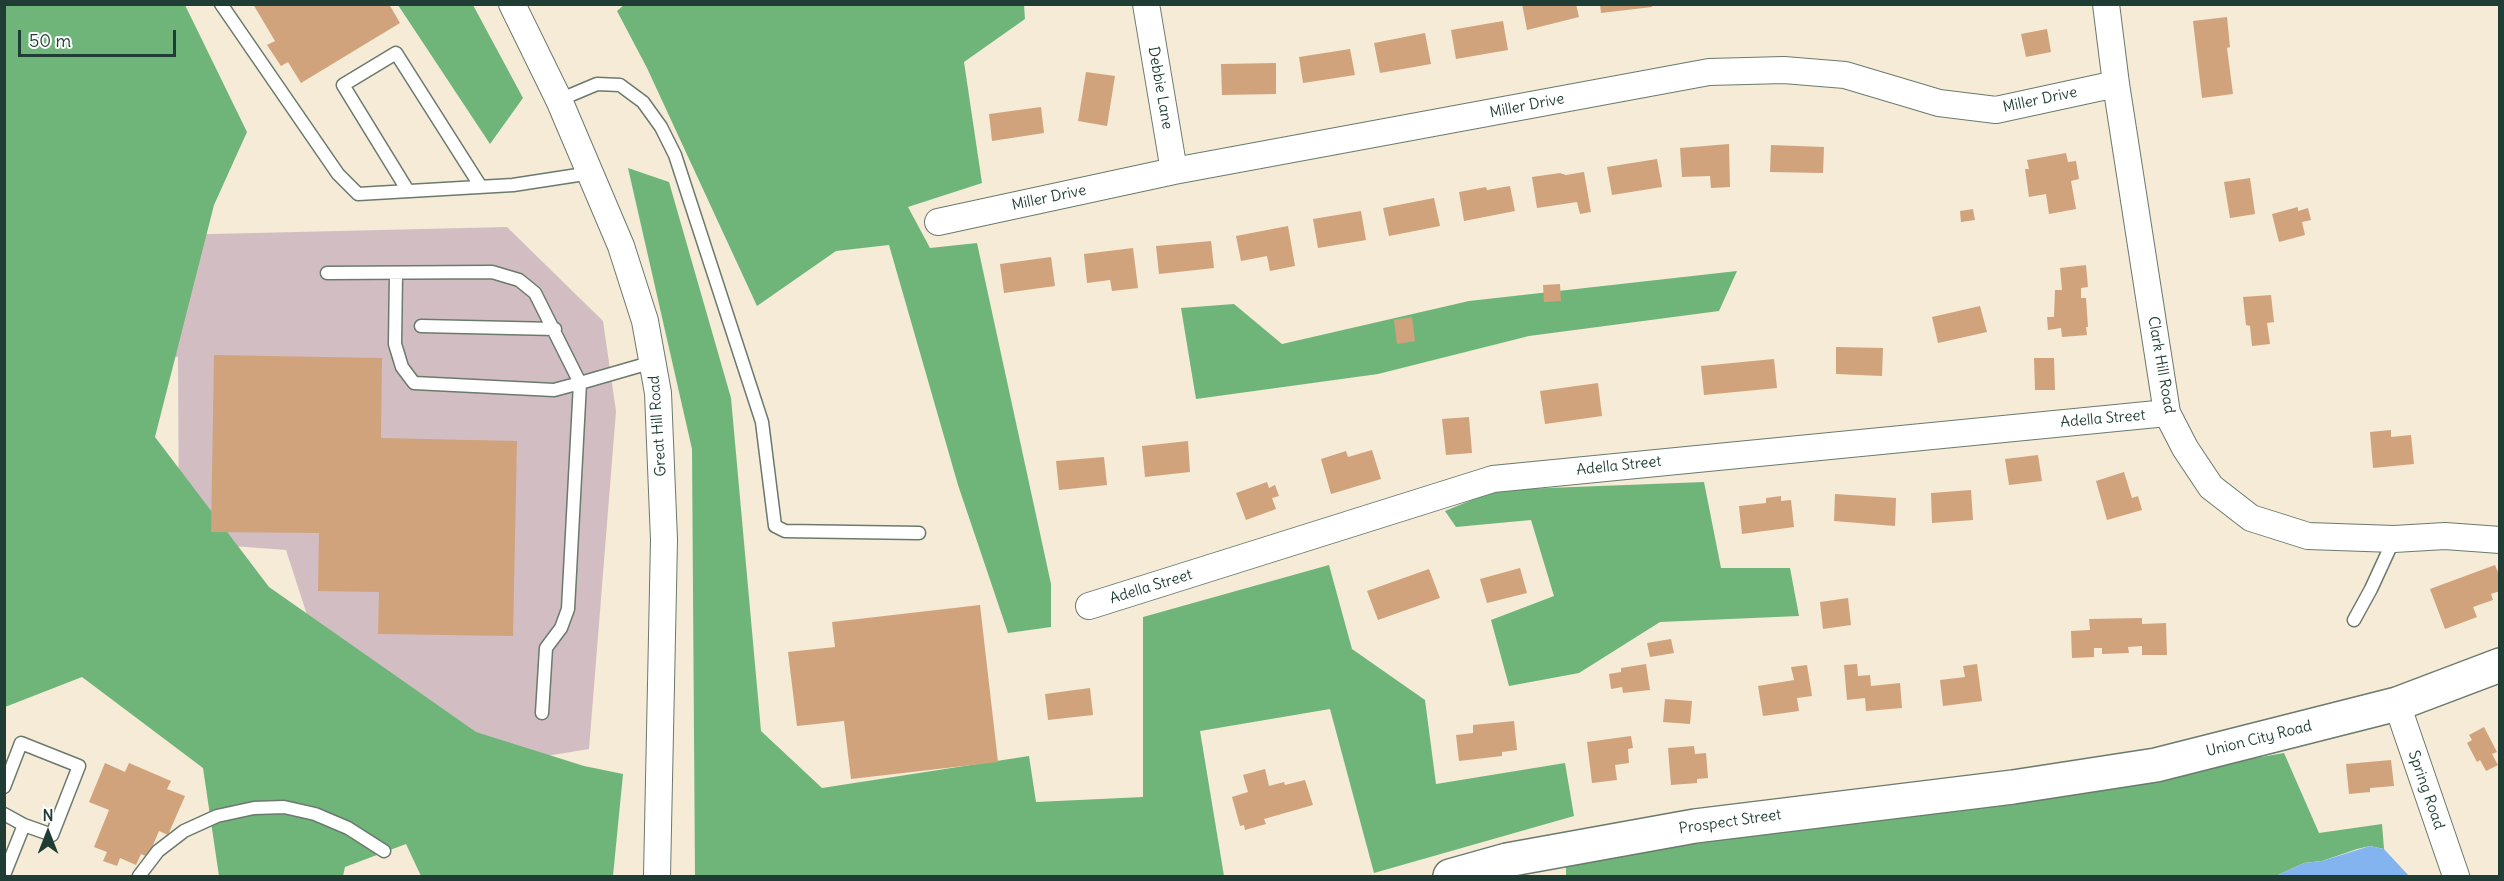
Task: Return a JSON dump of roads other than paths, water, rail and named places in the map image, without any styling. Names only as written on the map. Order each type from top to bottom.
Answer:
[{"type":"main road","name":"Union City Road","points":[[2013,787],[2156,765],[2397,704],[2499,665]]},
{"type":"main road","name":"Prospect Street","points":[[1450,876],[1510,868],[1695,826],[2013,787]]},
{"type":"street","name":"Great Hill Road","points":[[512,4],[559,100],[621,246],[642,310],[652,362],[660,425],[664,540],[657,876]]},
{"type":"street","name":"Debbie Lane","points":[[1146,4],[1174,171]]},
{"type":"street","name":"Clark Hill Road","points":[[2106,4],[2116,84],[2167,413],[2185,448],[2211,487],[2251,518],[2308,536],[2394,539],[2445,536],[2499,540]]},
{"type":"street","name":"Miller Drive","points":[[938,222],[1174,171],[1709,72],[1784,70],[1845,75],[1939,103],[1996,110],[2116,84]]},
{"type":"street","name":"Adella Street","points":[[1089,606],[1493,479],[2167,413]]},
{"type":"street","name":"Spring Road","points":[[2397,704],[2456,876]]},
{"type":"lane","points":[[221,4],[345,180],[358,194],[513,186],[591,173]]},
{"type":"lane","points":[[408,191],[343,85],[396,53],[481,187]]},
{"type":"lane","points":[[559,100],[597,84],[620,85],[643,102],[666,136],[675,155],[762,422],[775,526],[785,531],[919,533]]},
{"type":"lane","points":[[327,273],[492,272],[519,280],[535,293],[555,329],[580,383],[568,609],[561,628],[546,648],[542,714]]},
{"type":"lane","points":[[396,273],[395,344],[402,367],[414,383],[554,390],[652,362]]},
{"type":"lane","points":[[421,326],[555,329]]},
{"type":"lane","points":[[2354,620],[2372,589],[2394,539]]},
{"type":"lane","points":[[4,787],[21,743],[79,766],[52,835],[24,825],[4,814]]},
{"type":"lane","points":[[140,876],[158,851],[184,831],[217,816],[254,808],[284,807],[315,814],[348,828],[384,851]]},
{"type":"lane","points":[[4,875],[24,825]]},
{"type":"water","points":[[2370,846],[2384,849],[2409,876],[2276,876],[2304,863],[2322,861]]}]
